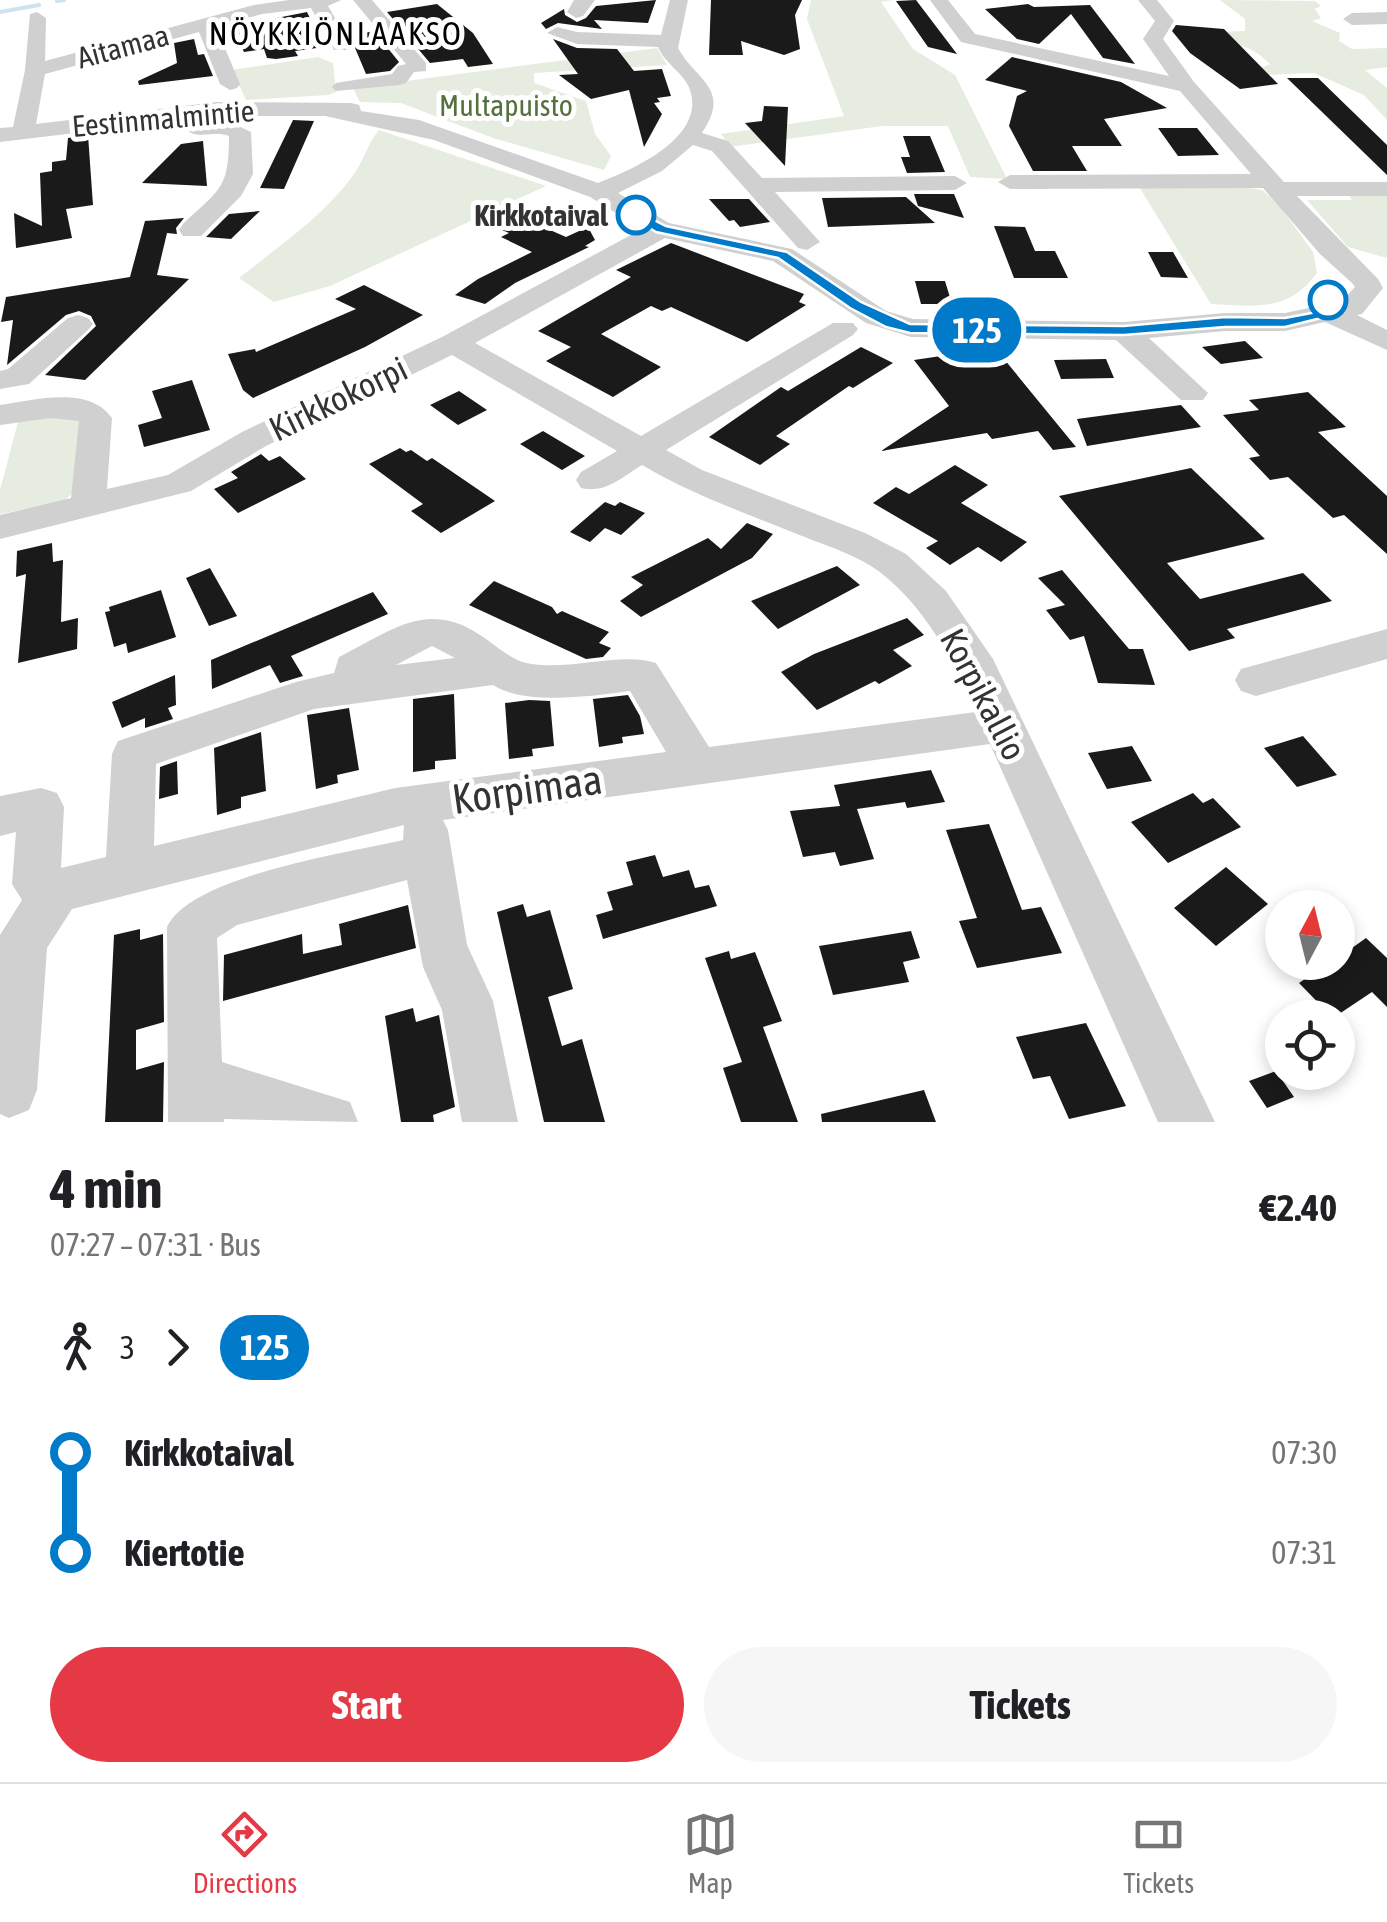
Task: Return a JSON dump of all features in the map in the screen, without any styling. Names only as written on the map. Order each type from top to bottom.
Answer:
[{"type":"street","points":[[343,87],[399,79],[412,68],[362,0]]},
{"type":"street","points":[[600,192],[650,170],[688,136],[701,114],[702,92],[695,78],[669,54],[679,0]]},
{"type":"street","points":[[939,0],[968,38],[1188,86]]},
{"type":"street","points":[[1147,0],[1164,21],[1153,39],[1188,86],[1329,248],[1375,279]]},
{"type":"street","points":[[324,1],[341,46]]},
{"type":"street","name":"Aitamaa","points":[[11,134],[35,70],[205,24],[230,10],[324,1]]},
{"type":"street","points":[[35,70],[37,18]]},
{"type":"street","points":[[1387,18],[1358,27],[1387,35]]},
{"type":"street","points":[[205,24],[216,26],[227,48],[244,46]]},
{"type":"street","points":[[205,24],[230,84]]},
{"type":"street","points":[[557,33],[578,38],[669,41]]},
{"type":"street","name":"Eestinmalmintie","points":[[11,134],[246,108],[326,110],[388,124],[411,125],[600,192],[661,229],[782,254],[866,311],[910,328],[1124,331],[1225,322],[1285,322],[1352,308],[1375,279]]},
{"type":"street","points":[[170,114],[172,130],[222,125],[240,132],[242,174],[232,191],[192,230]]},
{"type":"street","points":[[688,136],[720,146],[807,242]]},
{"type":"street","points":[[0,158],[58,149]]},
{"type":"street","points":[[1010,182],[1387,188]]},
{"type":"street","points":[[757,186],[955,183]]},
{"type":"street","name":"Kirkkokorpi","points":[[0,526],[180,483],[254,439],[453,343],[661,229]]},
{"type":"street","points":[[1330,314],[1387,341]]},
{"type":"street","points":[[0,380],[18,377],[78,324]]},
{"type":"street","points":[[594,480],[843,330]]},
{"type":"street","points":[[1124,331],[1192,393]]},
{"type":"street","name":"Korpikallio","points":[[453,343],[734,498],[852,542],[893,563],[932,601],[973,659],[1188,1122]]},
{"type":"street","points":[[0,415],[52,408],[92,411],[96,418],[88,505]]},
{"type":"street","points":[[130,873],[134,754],[311,693],[356,685],[354,668],[427,631],[448,633],[514,678],[579,682],[640,674],[697,766]]},
{"type":"street","points":[[1256,680],[1387,644]]},
{"type":"street","name":"Korpimaa","points":[[56,891],[421,803],[1005,726]]},
{"type":"street","points":[[421,803],[454,987],[467,1001],[490,1122]]},
{"type":"street","points":[[0,816],[41,807],[36,884],[56,891],[22,942],[9,1090]]},
{"type":"street","points":[[330,1122],[196,1103],[192,927],[224,906],[429,854]]},
{"type":"green space","points":[[811,0],[893,0],[881,2],[913,49],[955,75],[1007,179],[970,177],[948,126],[882,126],[730,147],[721,134],[844,116],[807,19]]},
{"type":"green space","points":[[1220,0],[1315,1],[1321,6],[1315,9],[1321,18],[1312,21],[1340,33],[1339,41],[1352,49],[1387,48],[1387,67],[1365,70],[1387,88],[1387,120],[1364,95],[1314,73],[1263,75],[1261,68],[1270,64],[1256,53],[1235,44],[1210,43],[1217,32],[1245,31],[1245,19]]},
{"type":"green space","name":"Multapuisto","points":[[657,48],[667,65],[534,73],[534,83],[586,101],[595,134],[611,156],[604,170],[493,138],[401,103],[360,102],[353,88]]},
{"type":"green space","points":[[318,57],[333,63],[336,92],[246,100],[232,70]]},
{"type":"green space","points":[[379,130],[546,186],[330,286],[274,302],[239,278],[331,201],[356,171]]},
{"type":"green space","points":[[1138,185],[1262,190],[1278,204],[1313,252],[1317,273],[1295,295],[1270,304],[1211,304]]},
{"type":"green space","points":[[1348,194],[1387,194],[1387,258],[1348,247],[1307,200],[1352,200]]},
{"type":"green space","points":[[68,413],[86,419],[81,485],[64,501],[0,514],[0,490],[19,418]]},
{"type":"building","points":[[656,0],[648,23],[594,20],[602,29],[558,23],[546,29],[541,23],[564,9],[565,15],[577,22],[596,6]]},
{"type":"building","points":[[711,0],[802,0],[795,15],[800,49],[784,55],[741,41],[743,55],[709,55]]},
{"type":"building","points":[[916,0],[957,54],[928,47],[896,1]]},
{"type":"building","points":[[437,4],[473,33],[493,64],[468,67],[463,59],[430,63],[387,12]]},
{"type":"building","points":[[1028,4],[1090,5],[1135,64],[1103,58],[1071,14],[1039,44],[1017,39],[985,9]]},
{"type":"building","points":[[307,12],[324,47],[295,51],[298,56],[276,59],[267,58],[264,49],[244,52],[231,27]]},
{"type":"building","points":[[1176,25],[1224,29],[1278,84],[1240,89],[1190,53],[1172,31]]},
{"type":"building","points":[[374,31],[399,62],[390,71],[366,74],[350,36]]},
{"type":"building","points":[[194,39],[198,55],[204,54],[213,76],[139,85],[138,81],[177,63],[174,43]]},
{"type":"building","points":[[553,39],[577,48],[617,49],[634,71],[662,69],[671,96],[657,98],[660,102],[654,103],[662,114],[644,147],[629,90],[591,99],[559,75],[578,74]]},
{"type":"building","points":[[1012,57],[1121,82],[1167,108],[1104,119],[1122,146],[1072,146],[1087,171],[1033,171],[1009,126],[1017,96],[1027,91],[985,80]]},
{"type":"building","points":[[1287,78],[1318,78],[1387,145],[1387,175]]},
{"type":"building","points":[[764,106],[788,107],[785,166],[745,123],[762,121]]},
{"type":"building","points":[[293,120],[314,121],[284,189],[260,188]]},
{"type":"building","points":[[1158,128],[1197,128],[1219,155],[1178,156]]},
{"type":"building","points":[[88,135],[93,205],[66,209],[72,238],[16,248],[14,213],[42,226],[40,173],[52,171],[52,162],[66,160],[68,138]]},
{"type":"building","points":[[903,136],[930,136],[945,172],[907,173],[901,157],[910,157]]},
{"type":"building","points":[[203,141],[207,186],[142,183],[181,144]]},
{"type":"building","points":[[914,194],[954,194],[964,218],[918,206]]},
{"type":"building","points":[[906,197],[935,223],[828,227],[822,198]]},
{"type":"building","points":[[709,199],[749,199],[770,222],[740,227]]},
{"type":"building","points":[[260,211],[231,239],[206,237],[229,214]]},
{"type":"building","points":[[184,218],[176,228],[177,234],[167,233],[157,275],[189,279],[85,380],[45,375],[96,326],[91,316],[79,311],[66,315],[7,365],[13,320],[1,322],[6,297],[130,277],[145,221]]},
{"type":"building","points":[[525,219],[566,237],[588,227],[595,240],[585,246],[589,247],[515,283],[485,304],[455,295],[532,252],[501,237],[509,233],[502,230]]},
{"type":"building","points":[[994,226],[1025,227],[1035,251],[1055,251],[1068,278],[1014,278]]},
{"type":"building","points":[[671,243],[804,294],[799,302],[806,305],[747,342],[671,307],[662,311],[651,306],[601,334],[661,367],[613,397],[546,361],[571,347],[538,331],[631,277],[616,270]]},
{"type":"building","points":[[1148,252],[1173,252],[1188,278],[1161,277]]},
{"type":"building","points":[[915,281],[945,281],[952,304],[921,304]]},
{"type":"building","points":[[364,285],[423,315],[365,347],[253,398],[243,390],[228,354],[255,349],[256,352],[356,309],[335,299]]},
{"type":"building","points":[[1245,341],[1263,358],[1221,364],[1202,347]]},
{"type":"building","points":[[861,347],[893,363],[853,388],[849,386],[776,436],[790,444],[760,465],[709,437],[781,387],[788,391]]},
{"type":"building","points":[[995,348],[1076,447],[1053,450],[1038,431],[992,439],[987,433],[881,451],[949,406],[914,360]]},
{"type":"building","points":[[1106,359],[1114,378],[1061,379],[1054,360]]},
{"type":"building","points":[[192,380],[210,430],[144,447],[138,425],[162,418],[152,391]]},
{"type":"building","points":[[459,391],[487,410],[458,425],[430,405]]},
{"type":"building","points":[[1308,392],[1346,427],[1318,432],[1387,496],[1387,554],[1344,515],[1333,518],[1288,477],[1270,480],[1249,458],[1260,456],[1223,415],[1259,410],[1249,400]]},
{"type":"building","points":[[1181,405],[1201,427],[1087,446],[1077,419]]},
{"type":"building","points":[[543,431],[585,456],[562,470],[520,444]]},
{"type":"building","points":[[400,448],[427,461],[432,458],[495,501],[441,533],[411,511],[423,504],[369,464]]},
{"type":"building","points":[[261,454],[269,461],[280,456],[306,479],[238,513],[214,489],[238,478],[231,472]]},
{"type":"building","points":[[955,465],[988,485],[961,503],[1027,542],[1001,562],[978,547],[950,565],[926,548],[938,541],[873,503],[896,487],[909,494]]},
{"type":"building","points":[[1191,468],[1265,539],[1167,563],[1200,599],[1303,573],[1332,601],[1227,629],[1235,638],[1189,651],[1059,496]]},
{"type":"building","points":[[605,502],[615,506],[620,502],[645,513],[621,535],[605,528],[590,542],[570,532]]},
{"type":"building","points":[[747,523],[773,534],[752,558],[641,617],[620,601],[643,585],[631,577],[708,538],[721,549]]},
{"type":"building","points":[[52,543],[53,562],[63,560],[61,622],[78,618],[77,649],[18,663],[26,574],[16,577],[17,551]]},
{"type":"building","points":[[837,566],[860,585],[778,629],[751,601]]},
{"type":"building","points":[[210,568],[237,616],[209,626],[186,578]]},
{"type":"building","points":[[1062,570],[1129,649],[1143,649],[1155,685],[1098,683],[1084,636],[1070,640],[1046,610],[1065,605],[1038,578]]},
{"type":"building","points":[[494,581],[552,607],[557,614],[562,611],[609,632],[599,643],[611,648],[603,657],[586,659],[469,605]]},
{"type":"building","points":[[161,590],[176,637],[128,653],[126,643],[114,647],[105,612],[110,611],[109,607]]},
{"type":"building","points":[[373,592],[388,614],[291,656],[303,676],[280,683],[270,665],[212,689],[211,660]]},
{"type":"building","points":[[907,618],[924,635],[893,650],[912,666],[879,684],[875,681],[817,710],[781,672],[814,654]]},
{"type":"building","points":[[175,675],[176,705],[168,708],[173,719],[145,728],[145,718],[122,728],[112,702]]},
{"type":"building","points":[[454,694],[456,759],[435,761],[435,769],[413,772],[413,699]]},
{"type":"building","points":[[628,695],[640,716],[644,734],[622,737],[623,743],[599,747],[593,699]]},
{"type":"building","points":[[550,701],[554,746],[532,749],[533,756],[509,759],[505,703]]},
{"type":"building","points":[[349,708],[359,770],[337,775],[338,783],[316,789],[307,715]]},
{"type":"building","points":[[261,732],[266,791],[241,797],[241,808],[217,815],[214,748]]},
{"type":"building","points":[[1303,736],[1337,775],[1297,787],[1264,748]]},
{"type":"building","points":[[1132,746],[1152,781],[1107,789],[1088,753]]},
{"type":"building","points":[[177,761],[178,794],[159,799],[160,767]]},
{"type":"building","points":[[931,770],[945,802],[907,808],[905,802],[857,809],[874,859],[840,866],[835,852],[803,857],[790,811],[840,806],[834,785]]},
{"type":"building","points":[[1193,793],[1203,803],[1213,798],[1241,827],[1168,863],[1131,822]]},
{"type":"building","points":[[989,824],[1022,910],[1041,907],[1062,953],[977,968],[959,921],[977,918],[946,830]]},
{"type":"building","points":[[655,855],[663,877],[689,870],[695,888],[709,885],[717,906],[603,939],[596,915],[613,910],[607,892],[633,885],[626,862]]},
{"type":"building","points":[[1226,867],[1265,901],[1265,906],[1216,946],[1174,908]]},
{"type":"building","points":[[523,904],[527,917],[550,910],[573,989],[548,997],[562,1046],[582,1039],[605,1122],[544,1122],[497,912]]},
{"type":"building","points":[[408,905],[416,948],[223,1001],[224,955],[302,934],[303,954],[342,945],[339,924]]},
{"type":"building","points":[[140,929],[140,940],[163,934],[164,1022],[136,1030],[136,1070],[164,1062],[163,1122],[105,1122],[114,935]]},
{"type":"building","points":[[911,931],[920,958],[903,962],[909,982],[833,995],[819,946]]},
{"type":"building","points":[[1366,938],[1387,958],[1387,1007],[1372,992],[1355,1003],[1355,1000],[1316,1000],[1299,983],[1355,980],[1355,946]]},
{"type":"building","points":[[729,951],[731,959],[755,952],[782,1021],[763,1027],[798,1122],[741,1122],[723,1068],[742,1062],[705,958]]},
{"type":"building","points":[[413,1008],[416,1022],[439,1015],[455,1107],[433,1115],[434,1122],[401,1122],[385,1016]]},
{"type":"building","points":[[1086,1023],[1126,1106],[1069,1119],[1050,1076],[1033,1079],[1016,1037]]},
{"type":"building","points":[[1265,1075],[1265,1090],[1289,1090],[1294,1097],[1267,1108],[1249,1081]]},
{"type":"building","points":[[924,1090],[936,1122],[822,1122],[821,1114]]},
{"type":"waterway","points":[[57,1],[64,0]]},
{"type":"waterway","points":[[0,12],[39,5]]},
{"type":"bus line","name":"125","points":[[636,215],[661,229],[782,254],[876,317],[910,328],[1124,331],[1207,323],[1285,322],[1330,314],[1328,300]]},
{"type":"place","name":"Kirkkotaival","points":[[636,215]]},
{"type":"district","name":"NÖYKKIÖNLAAKSO","points":[[336,33]]}]
